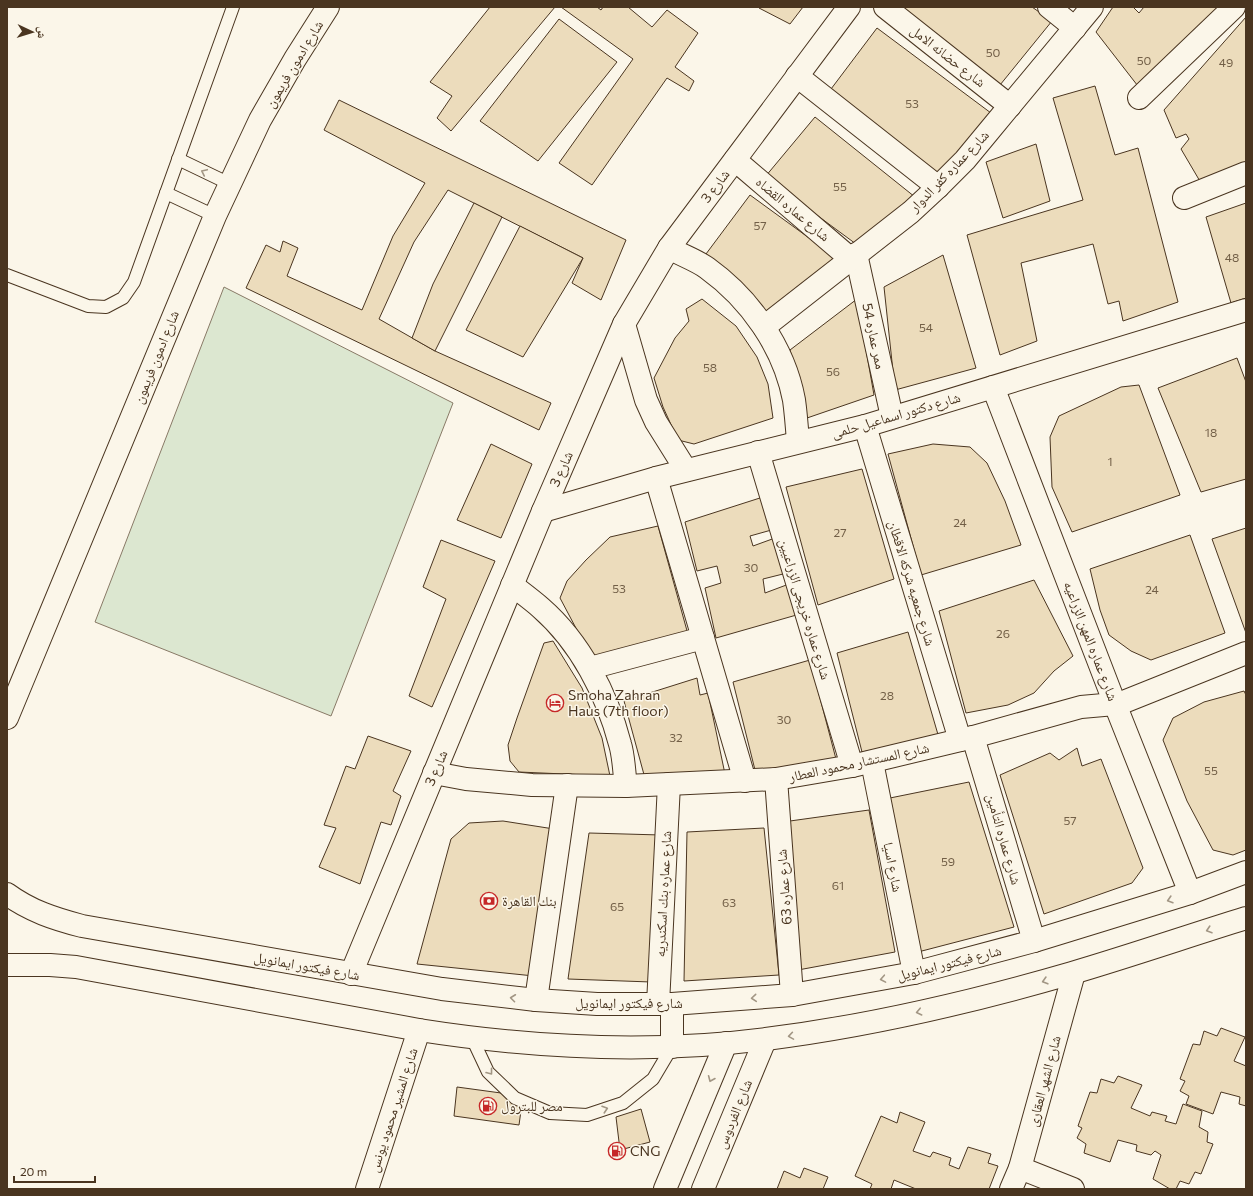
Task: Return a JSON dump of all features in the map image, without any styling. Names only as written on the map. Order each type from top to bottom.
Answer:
[{"type":"street","name":"شارع ادمون فريمون","points":[[7,718],[215,216],[260,120],[295,59],[328,7]]},
{"type":"street","name":"شارع 3","points":[[350,974],[543,511],[624,324],[669,248],[849,7]]},
{"type":"street","name":"شارع حضانه الامل","points":[[885,7],[1010,106]]},
{"type":"street","points":[[1049,7],[1075,28]]},
{"type":"street","name":"شارع عماره كفر الدوار","points":[[764,327],[911,212],[938,187],[965,160],[1092,7]]},
{"type":"street","points":[[1139,98],[1234,7]]},
{"type":"street","points":[[797,76],[938,187]]},
{"type":"street","name":"شارع عماره القضاه","points":[[735,160],[854,257]]},
{"type":"street","points":[[1184,198],[1246,173]]},
{"type":"street","points":[[669,248],[706,268],[717,276],[738,294],[764,327],[782,362],[794,399],[798,442]]},
{"type":"street","name":"ممر عماره 54","points":[[854,257],[892,417]]},
{"type":"street","name":"شارع دكتور اسماعيل حلمى","points":[[543,511],[686,470],[865,426],[1246,310]]},
{"type":"street","points":[[624,324],[646,400],[656,422],[686,470]]},
{"type":"street","name":"شارع عماره المهن الزراعيه","points":[[993,387],[1115,704],[1190,893]]},
{"type":"street","name":"شارع جمعيه شركه الاقطان","points":[[865,426],[967,739]]},
{"type":"street","name":"شارع عماره خريجى الزراعيين","points":[[758,452],[862,764]]},
{"type":"street","points":[[656,478],[745,780]]},
{"type":"street","points":[[512,585],[542,608],[568,637],[590,668],[608,706],[620,745],[626,786]]},
{"type":"street","points":[[590,668],[703,638]]},
{"type":"street","name":"شارع المستشار محمود العطار","points":[[434,773],[500,783],[567,785],[626,786],[776,779],[862,764],[967,739],[1081,707],[1115,704],[1246,653]]},
{"type":"street","name":"شارع عماره التأمين","points":[[967,739],[1034,941]]},
{"type":"street","name":"شارع اسيا","points":[[862,764],[914,973]]},
{"type":"street","name":"شارع عماره 63","points":[[776,779],[792,995]]},
{"type":"street","name":"شارع عماره بنك اسكندريه","points":[[669,784],[665,1004],[672,1047]]},
{"type":"street","points":[[536,1000],[567,785]]},
{"type":"street","name":"شارع فيكتور ايمانويل","points":[[7,894],[38,912],[56,920],[82,926],[442,990],[536,1000],[597,1004],[665,1004],[792,995],[914,973],[1034,941],[1190,893],[1246,872]]},
{"type":"street","points":[[7,966],[50,965],[76,967],[419,1030],[472,1038],[539,1045],[583,1047],[672,1047],[765,1040],[914,1014],[994,995],[1074,972],[1246,918]]},
{"type":"street","name":"شارع الشهر العقارى","points":[[1011,1189],[1020,1168],[1074,972]]},
{"type":"street","name":"شارع المشير محمود يونس","points":[[367,1189],[419,1030]]},
{"type":"street","name":"شارع الفردوس","points":[[703,1189],[765,1040]]},
{"type":"street","points":[[665,1189],[726,1043]]},
{"type":"street","points":[[1020,1168],[1073,1189]]},
{"type":"lane","points":[[7,275],[88,306],[106,307],[123,298],[134,282],[233,7]]},
{"type":"lane","points":[[178,160],[230,184]]},
{"type":"lane","points":[[166,193],[215,216]]},
{"type":"lane","points":[[472,1038],[488,1072],[515,1098],[550,1113],[587,1114],[623,1103],[653,1079],[672,1047]]},
{"type":"green space","points":[[224,287],[453,403],[331,716],[95,622]]},
{"type":"building","points":[[490,7],[555,7],[451,131],[437,118],[452,96],[430,82]]},
{"type":"building","points":[[561,7],[597,7],[601,10],[603,7],[628,7],[652,27],[667,10],[698,33],[675,67],[694,81],[689,91],[667,78],[592,185],[559,163],[633,59]]},
{"type":"building","points":[[759,7],[803,7],[790,24]]},
{"type":"building","points":[[902,7],[1032,7],[1052,21],[1000,85]]},
{"type":"building","points":[[1113,7],[1133,7],[1139,13],[1144,7],[1218,7],[1141,90],[1096,32]]},
{"type":"building","points":[[1246,17],[1246,162],[1201,183],[1181,149],[1189,139],[1186,134],[1176,138],[1164,110]]},
{"type":"building","points":[[559,19],[617,62],[538,161],[480,121]]},
{"type":"building","points":[[877,28],[995,116],[937,172],[828,93]]},
{"type":"building","points":[[1095,86],[1115,155],[1138,148],[1178,302],[1123,321],[1119,301],[1108,304],[1093,244],[1021,263],[1037,341],[1000,355],[967,235],[1083,200],[1053,98]]},
{"type":"building","points":[[339,100],[626,240],[601,300],[572,283],[583,258],[448,190],[414,242],[379,319],[435,351],[551,403],[539,430],[246,288],[266,245],[280,252],[283,241],[298,248],[287,276],[362,310],[393,236],[425,183],[324,130]]},
{"type":"building","points":[[815,117],[915,197],[856,244],[765,177]]},
{"type":"building","points":[[1036,144],[1050,201],[1003,218],[986,162]]},
{"type":"building","points":[[750,195],[838,259],[764,313],[703,258]]},
{"type":"building","points":[[474,203],[502,217],[435,351],[412,338],[433,284]]},
{"type":"building","points":[[1246,203],[1246,298],[1231,303],[1206,217]]},
{"type":"building","points":[[520,226],[583,258],[523,357],[466,330]]},
{"type":"building","points":[[943,255],[976,368],[895,390],[884,287]]},
{"type":"building","points":[[702,299],[736,326],[757,357],[768,384],[773,418],[694,444],[678,440],[663,407],[654,378],[675,338],[689,321],[686,309]]},
{"type":"building","points":[[857,299],[874,395],[807,418],[790,350]]},
{"type":"building","points":[[1237,358],[1246,382],[1246,479],[1201,492],[1158,388]]},
{"type":"building","points":[[1139,385],[1180,495],[1072,532],[1052,487],[1050,437],[1059,416],[1121,387]]},
{"type":"building","points":[[491,444],[532,464],[501,538],[457,520]]},
{"type":"building","points":[[933,444],[970,447],[987,463],[1005,501],[1021,545],[921,575],[888,454]]},
{"type":"building","points":[[862,469],[894,579],[818,605],[786,487]]},
{"type":"building","points":[[763,497],[775,529],[750,536],[753,546],[775,538],[787,573],[763,579],[765,593],[789,584],[800,614],[716,638],[705,588],[721,583],[717,566],[697,571],[685,522]]},
{"type":"building","points":[[658,526],[689,638],[595,664],[560,598],[567,581],[610,537]]},
{"type":"building","points":[[1246,528],[1246,633],[1212,539]]},
{"type":"building","points":[[1190,535],[1225,633],[1151,660],[1131,651],[1109,635],[1100,610],[1090,569]]},
{"type":"building","points":[[441,540],[495,561],[432,707],[409,696],[446,599],[423,587]]},
{"type":"building","points":[[1034,580],[1073,656],[1054,671],[1034,693],[1008,705],[966,713],[939,611]]},
{"type":"building","points":[[908,632],[939,738],[862,752],[837,653]]},
{"type":"building","name":"Smoha Zahran Haus (7th floor)","points":[[553,641],[582,688],[602,738],[610,776],[519,772],[510,761],[508,745],[517,718],[544,643]]},
{"type":"building","points":[[810,660],[836,759],[756,774],[733,682]]},
{"type":"building","points":[[697,678],[700,695],[708,693],[725,774],[646,782],[624,701]]},
{"type":"building","points":[[1244,691],[1246,695],[1246,850],[1233,855],[1213,850],[1187,801],[1163,740],[1173,718],[1204,702]]},
{"type":"building","points":[[368,736],[411,751],[393,791],[401,796],[391,825],[381,822],[360,884],[319,867],[336,828],[324,825],[346,766],[355,769]]},
{"type":"building","points":[[1077,748],[1082,766],[1101,759],[1143,868],[1132,883],[1044,914],[1000,775],[1050,753],[1059,760]]},
{"type":"building","points":[[969,782],[1014,927],[918,952],[890,798]]},
{"type":"building","points":[[869,810],[895,952],[798,970],[790,821]]},
{"type":"building","name":"بنك القاهرة","points":[[503,821],[554,829],[534,976],[417,964],[451,839],[469,823]]},
{"type":"building","points":[[764,828],[779,975],[684,981],[687,832]]},
{"type":"building","points":[[589,833],[661,835],[651,982],[568,979]]},
{"type":"building","points":[[1221,1028],[1245,1037],[1234,1061],[1246,1066],[1246,1106],[1239,1104],[1240,1097],[1221,1092],[1213,1114],[1186,1104],[1189,1096],[1180,1091],[1185,1081],[1180,1079],[1193,1044],[1200,1045],[1204,1031],[1217,1036]]},
{"type":"building","points":[[1118,1076],[1142,1085],[1131,1108],[1150,1116],[1152,1112],[1167,1116],[1165,1121],[1176,1124],[1183,1104],[1202,1111],[1199,1127],[1208,1132],[1207,1142],[1213,1144],[1201,1174],[1195,1172],[1189,1184],[1180,1181],[1176,1189],[1170,1189],[1153,1179],[1161,1155],[1155,1151],[1151,1155],[1136,1151],[1137,1145],[1118,1140],[1110,1162],[1084,1153],[1086,1144],[1077,1138],[1082,1128],[1078,1126],[1090,1092],[1097,1093],[1101,1079],[1114,1083]]},
{"type":"building","name":"مصر للبترول","points":[[457,1087],[523,1096],[519,1125],[454,1116]]},
{"type":"building","points":[[641,1109],[650,1142],[620,1150],[616,1117]]},
{"type":"building","points":[[900,1112],[925,1122],[913,1151],[930,1157],[933,1152],[951,1158],[949,1165],[959,1169],[968,1147],[991,1154],[988,1163],[998,1166],[989,1189],[916,1189],[894,1180],[891,1189],[870,1189],[872,1184],[855,1176],[881,1116],[897,1123]]},
{"type":"building","points":[[804,1168],[828,1177],[823,1189],[777,1189],[784,1171],[800,1178]]},
{"type":"place","name":"Smoha Zahran Haus (7th floor)","points":[[555,703]]},
{"type":"place","name":"بنك القاهرة","points":[[489,901]]},
{"type":"place","name":"مصر للبترول","points":[[488,1106]]},
{"type":"place","name":"CNG","points":[[617,1151]]}]
